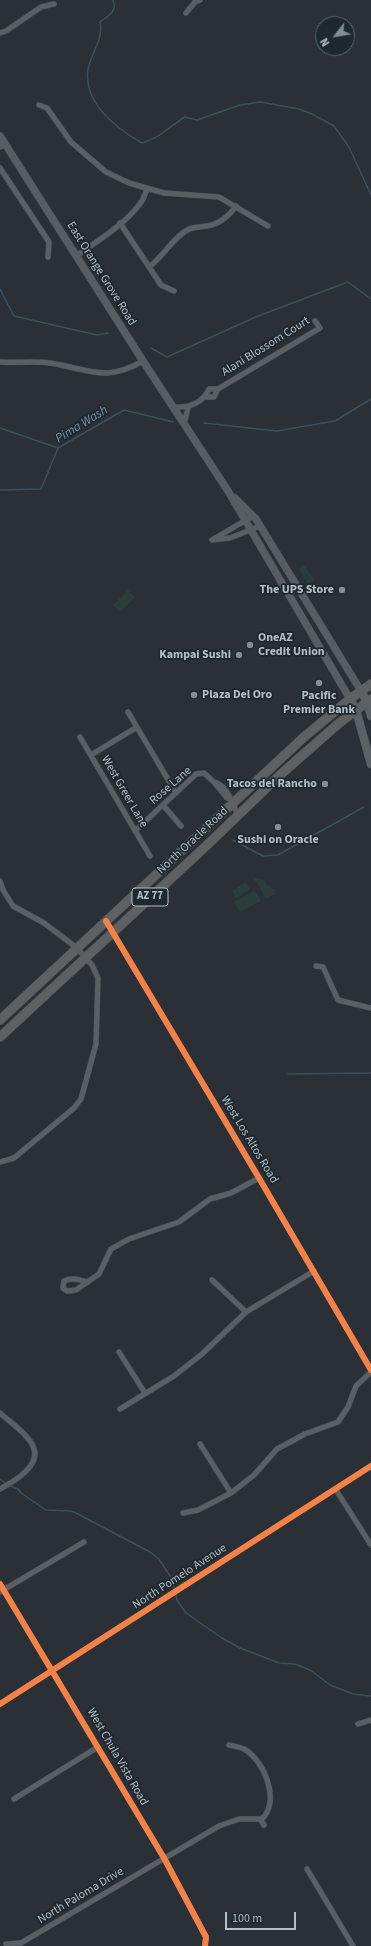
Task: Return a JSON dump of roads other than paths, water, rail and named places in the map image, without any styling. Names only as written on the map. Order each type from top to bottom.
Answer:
[{"type":"highway","name":"North Oracle Road","points":[[0,1020],[231,801],[302,739],[350,699],[371,684]]},
{"type":"highway","name":"North Oracle Road","points":[[0,1037],[280,775],[369,700]]},
{"type":"main road","name":"East Orange Grove Road","points":[[0,136],[2,146],[76,256],[228,491]]},
{"type":"main road","points":[[228,491],[253,516],[260,526],[361,691],[369,700],[371,716]]},
{"type":"main road","points":[[228,491],[356,710],[368,748],[371,764]]},
{"type":"street","points":[[186,13],[195,2],[200,0]]},
{"type":"street","points":[[0,33],[6,31],[41,7],[54,4]]},
{"type":"street","points":[[39,106],[47,108],[72,142],[102,172],[147,189],[164,193],[219,197],[268,226]]},
{"type":"street","points":[[0,168],[49,242],[48,257]]},
{"type":"street","points":[[76,256],[120,223],[140,205],[147,189]]},
{"type":"street","points":[[149,267],[159,259],[178,235],[191,228],[208,226],[224,219],[236,206]]},
{"type":"street","points":[[120,223],[161,285],[174,291]]},
{"type":"street","name":"Alani Blossom Court","points":[[188,408],[205,397],[209,389],[218,389],[320,328],[315,321]]},
{"type":"street","points":[[0,362],[50,363],[105,374],[128,370],[143,361]]},
{"type":"street","name":"Alani Blossom Court","points":[[205,397],[214,398],[218,389]]},
{"type":"street","points":[[173,407],[188,408],[184,424]]},
{"type":"street","points":[[253,516],[212,540],[230,538],[260,526]]},
{"type":"street","points":[[128,712],[176,793]]},
{"type":"street","points":[[91,755],[137,727]]},
{"type":"street","name":"West Greer Lane","points":[[80,737],[150,856]]},
{"type":"street","name":"Rose Lane","points":[[135,831],[193,776],[203,773],[207,774],[214,782],[220,784],[230,796],[231,801]]},
{"type":"street","points":[[231,801],[238,815]]},
{"type":"street","points":[[163,805],[181,826]]},
{"type":"street","points":[[0,881],[3,890],[13,906],[44,922],[77,948],[92,965],[98,978],[96,1044],[81,1099],[74,1108],[14,1158],[0,1162]]},
{"type":"street","name":"West Los Altos Road","points":[[106,921],[314,1271],[371,1371]]},
{"type":"street","points":[[316,966],[323,967],[338,1000],[371,1008]]},
{"type":"street","points":[[88,1282],[99,1274],[111,1249],[129,1239],[179,1222],[210,1199],[232,1193],[259,1178]]},
{"type":"street","points":[[120,1410],[145,1392],[174,1376],[202,1354],[246,1312],[314,1271]]},
{"type":"street","points":[[212,1280],[246,1312]]},
{"type":"street","points":[[119,1352],[145,1392]]},
{"type":"street","points":[[183,1513],[198,1510],[231,1493],[254,1475],[277,1449],[305,1434],[338,1422],[348,1407],[356,1386],[371,1371]]},
{"type":"street","points":[[0,1414],[32,1444],[35,1454],[29,1469],[0,1489]]},
{"type":"street","points":[[200,1444],[231,1493]]},
{"type":"street","name":"North Pomelo Avenue","points":[[0,1704],[54,1671],[371,1466]]},
{"type":"street","points":[[336,1490],[371,1544]]},
{"type":"street","points":[[2,1591],[84,1542]]},
{"type":"street","name":"West Chula Vista Road","points":[[0,1584],[2,1591],[54,1671],[164,1858],[206,1937],[205,1946]]},
{"type":"street","points":[[358,1724],[371,1720]]},
{"type":"street","points":[[229,1745],[245,1750],[263,1768],[269,1783],[270,1801],[267,1814],[260,1819],[264,1825]]},
{"type":"street","points":[[14,1799],[98,1747]]},
{"type":"street","name":"North Paloma Drive","points":[[6,1944],[21,1943],[219,1826],[239,1819],[260,1819]]},
{"type":"street","points":[[307,1869],[353,1946]]},
{"type":"waterway","points":[[113,0],[113,10],[100,22],[101,28],[99,40],[88,69],[88,81],[91,93],[96,103],[103,113],[122,130],[142,143],[159,135],[185,117],[197,120],[240,105],[260,102],[299,109],[334,126],[349,147],[371,195]]},
{"type":"waterway","points":[[151,348],[167,357],[258,316],[348,282],[371,299]]},
{"type":"waterway","points":[[0,289],[14,316],[97,335],[108,333]]},
{"type":"waterway","name":"Pima Wash","points":[[204,423],[277,431],[335,421],[371,399]]},
{"type":"waterway","name":"Pima Wash","points":[[0,490],[41,489],[58,448],[124,410],[173,422]]},
{"type":"waterway","points":[[0,428],[58,448]]},
{"type":"waterway","points":[[233,840],[263,856],[278,855],[364,807]]},
{"type":"waterway","points":[[288,1074],[371,1073]]},
{"type":"waterway","points":[[0,1479],[7,1484]]},
{"type":"waterway","points":[[10,1486],[18,1489],[21,1493],[46,1510],[70,1511],[76,1513],[150,1552],[159,1559],[172,1579],[177,1600],[186,1613],[222,1638],[240,1648],[279,1663],[295,1664],[310,1670],[330,1685],[353,1694],[371,1696]]},
{"type":"place","name":"The UPS Store","points":[[342,590]]},
{"type":"place","name":"OneAZ Credit Union","points":[[250,645]]},
{"type":"place","name":"Kampai Sushi","points":[[239,655]]},
{"type":"place","name":"Pacific Premier Bank","points":[[319,683]]},
{"type":"place","name":"Plaza Del Oro","points":[[194,695]]},
{"type":"place","name":"Tacos del Rancho","points":[[325,784]]},
{"type":"place","name":"Sushi on Oracle","points":[[278,827]]}]
